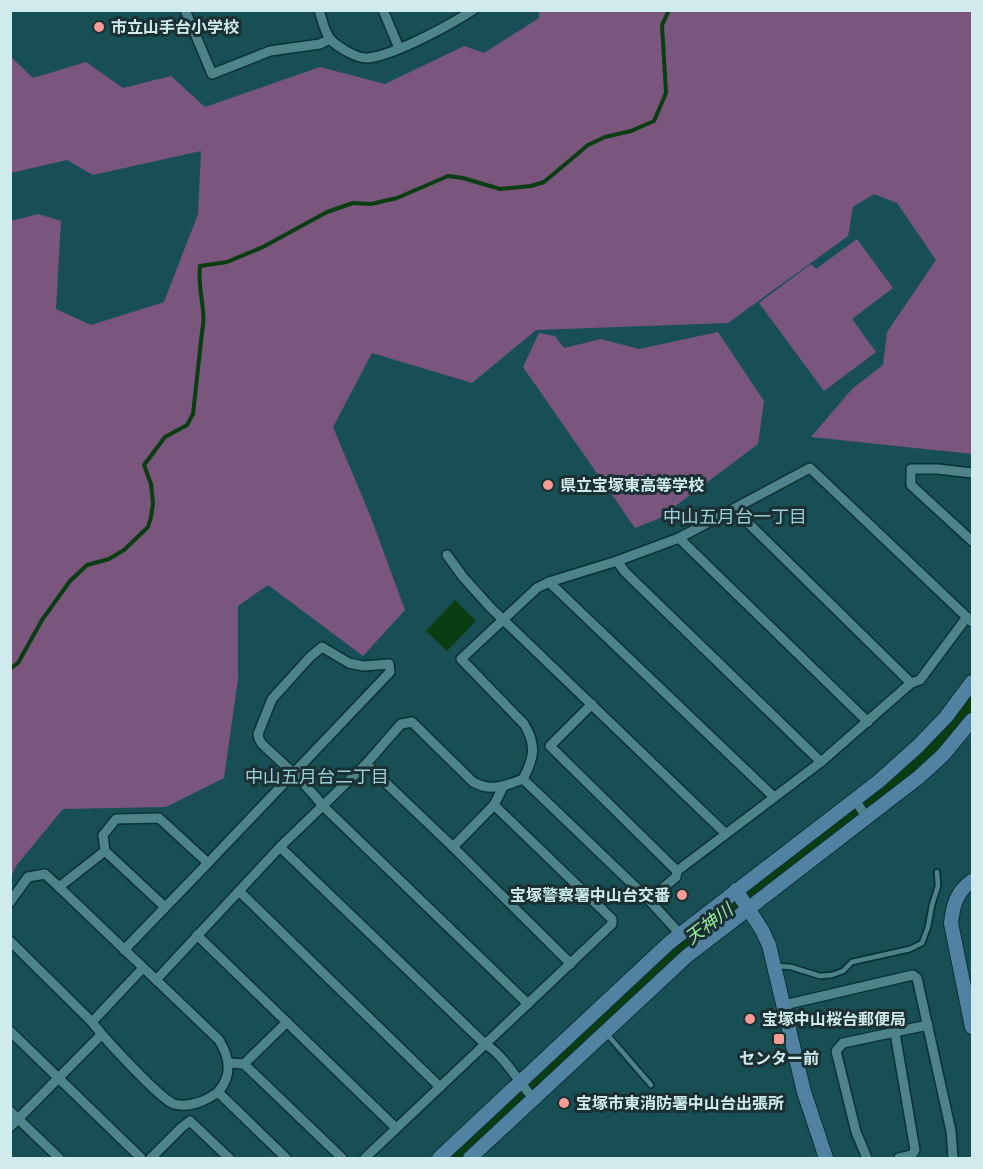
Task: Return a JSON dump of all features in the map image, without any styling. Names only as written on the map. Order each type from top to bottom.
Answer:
[{"type":"street","points":[[185,10],[212,74],[270,51],[320,44],[330,39]]},
{"type":"street","points":[[319,10],[330,39],[350,53],[366,59],[399,48],[456,21],[473,10]]},
{"type":"street","points":[[383,10],[399,48]]},
{"type":"street","points":[[452,10],[456,21]]},
{"type":"street","points":[[156,980],[280,847],[366,764],[401,724],[412,722],[473,782],[491,788],[503,787],[523,779],[532,754],[532,737],[524,724],[461,659],[537,588],[679,538],[810,468],[970,620],[920,680],[911,683],[821,762],[725,832],[677,871],[676,877],[649,900]]},
{"type":"street","points":[[972,473],[911,469],[910,485],[972,541]]},
{"type":"street","points":[[734,509],[911,683]]},
{"type":"street","points":[[679,538],[868,722]]},
{"type":"street","points":[[447,555],[463,577],[503,619],[725,832]]},
{"type":"street","points":[[617,561],[625,572],[821,762]]},
{"type":"street","points":[[549,582],[774,797]]},
{"type":"street","points":[[124,950],[292,773],[390,672],[388,664],[363,666],[349,663],[322,647],[279,689],[272,699],[262,723],[259,739],[292,773],[322,805],[528,1004]]},
{"type":"street","points":[[439,1158],[519,1083],[687,956],[741,900],[918,746],[946,717],[972,682]]},
{"type":"street","points":[[592,704],[550,746],[677,871]]},
{"type":"street","points":[[470,1158],[534,1099],[597,1024],[680,934],[741,900],[867,818],[943,755],[972,720]]},
{"type":"street","points":[[366,764],[571,964]]},
{"type":"street","points":[[523,779],[649,900],[680,934]]},
{"type":"street","points":[[453,847],[494,805],[503,787]]},
{"type":"street","points":[[855,800],[867,818]]},
{"type":"street","points":[[365,1158],[612,924],[612,919],[494,805]]},
{"type":"street","points":[[165,907],[105,850],[103,835],[116,819],[159,818],[208,862]]},
{"type":"street","points":[[280,847],[485,1044],[492,1048],[534,1099]]},
{"type":"street","points":[[59,887],[105,850]]},
{"type":"street","points":[[10,902],[28,877],[45,874],[219,1040],[229,1064],[224,1085],[210,1098],[190,1105],[181,1105],[166,1099],[10,941]]},
{"type":"street","points":[[972,881],[958,896],[952,909],[951,923],[972,1027]]},
{"type":"street","points":[[239,891],[440,1087]]},
{"type":"street","points":[[741,900],[766,938],[804,1092],[826,1158]]},
{"type":"street","points":[[197,935],[396,1128]]},
{"type":"street","points":[[92,1022],[143,968]]},
{"type":"street","points":[[784,1005],[913,975],[918,978],[951,1131],[953,1158]]},
{"type":"street","points":[[244,1064],[287,1022]]},
{"type":"street","points":[[867,1158],[856,1132],[836,1051],[843,1043],[928,1025]]},
{"type":"street","points":[[10,1031],[141,1158]]},
{"type":"street","points":[[895,1033],[915,1150],[912,1155],[899,1158]]},
{"type":"street","points":[[10,1127],[101,1035]]},
{"type":"street","points":[[229,1064],[244,1064],[342,1158]]},
{"type":"street","points":[[218,1092],[286,1158]]},
{"type":"street","points":[[190,1105],[190,1120],[229,1158]]},
{"type":"street","points":[[10,1111],[59,1158]]},
{"type":"street","points":[[151,1158],[190,1120]]},
{"type":"lane","points":[[774,966],[791,967],[820,976],[832,975],[843,971],[852,962],[910,949],[922,943],[938,886],[937,872]]},
{"type":"lane","points":[[597,1024],[651,1086]]},
{"type":"shaded area","points":[[539,11],[972,11],[972,454],[811,437],[852,389],[883,365],[887,332],[936,260],[897,203],[874,194],[853,207],[848,236],[728,323],[536,330],[472,383],[372,353],[333,427],[370,515],[405,610],[363,656],[268,585],[238,606],[238,679],[224,778],[166,807],[63,809],[16,866],[11,877],[11,221],[38,214],[61,221],[56,309],[91,325],[164,302],[198,214],[201,151],[93,175],[67,160],[11,173],[11,57],[33,78],[86,62],[123,88],[171,76],[205,107],[320,67],[385,84],[464,46],[484,53],[539,18]]},
{"type":"shaded area","points":[[857,239],[893,288],[852,319],[876,352],[824,391],[759,303],[811,264],[816,269]]},
{"type":"shaded area","points":[[718,332],[764,401],[758,444],[658,519],[635,528],[523,367],[539,333],[555,336],[564,348],[601,339],[639,349]]},
{"type":"shaded area","points":[[455,600],[476,621],[447,651],[426,631]]},
{"type":"waterway","points":[[10,669],[18,663],[42,620],[70,581],[87,565],[109,559],[124,550],[148,527],[153,503],[151,484],[144,465],[165,437],[187,425],[193,414],[203,324],[200,266],[227,262],[263,247],[327,212],[353,203],[371,204],[397,198],[448,176],[500,189],[531,186],[544,182],[588,145],[654,121],[666,93],[662,25],[669,10]]},
{"type":"waterway","name":"天神川","points":[[453,1158],[679,947],[893,784],[941,738],[972,700]]},
{"type":"place","name":"市立山手台小学校","points":[[99,27]]},
{"type":"place","name":"県立宝塚東高等学校","points":[[548,485]]},
{"type":"place","name":"宝塚警察署中山台交番","points":[[682,895]]},
{"type":"place","name":"宝塚中山桜台郵便局","points":[[750,1019]]},
{"type":"place","name":"センター前","points":[[779,1039]]},
{"type":"place","name":"宝塚市東消防署中山台出張所","points":[[564,1103]]},
{"type":"district","name":"中山五月台一丁目","points":[[735,517]]},
{"type":"district","name":"中山五月台二丁目","points":[[317,777]]}]
